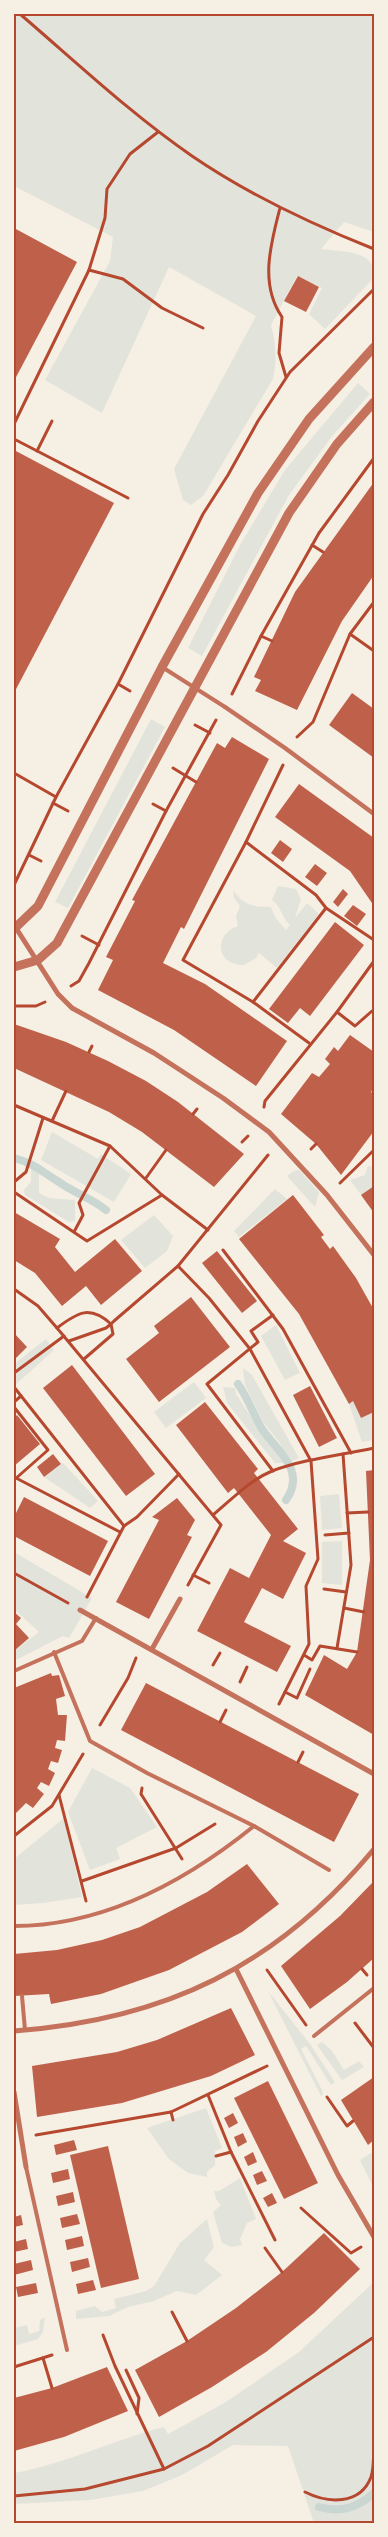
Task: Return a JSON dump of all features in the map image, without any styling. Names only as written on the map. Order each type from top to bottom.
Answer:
[{"type":"street","points":[[374,347],[309,420],[258,494],[162,667],[38,906],[15,928],[38,960],[58,994],[72,1008],[154,1053],[223,1098],[259,1125],[279,1142],[327,1195],[374,1253]]},
{"type":"street","points":[[14,967],[38,960],[57,944],[289,513],[337,444],[374,402]]},
{"type":"street","points":[[224,708],[285,748],[374,814]]},
{"type":"street","points":[[152,1649],[180,1598]]},
{"type":"street","points":[[80,1610],[374,1774]]},
{"type":"street","points":[[14,2031],[68,2026],[131,2013],[164,2002],[236,1969],[275,1944],[318,1908],[355,1872],[374,1849]]},
{"type":"street","points":[[236,1969],[338,2174],[374,2237]]},
{"type":"street","points":[[14,2092],[26,2167]]},
{"type":"lane","points":[[162,667],[224,708]]},
{"type":"lane","points":[[14,1670],[82,1641],[96,1618]]},
{"type":"lane","points":[[54,1652],[90,1741],[147,1773],[254,1826],[329,1870]]},
{"type":"lane","points":[[14,1926],[63,1921],[123,1904],[191,1873],[254,1826]]},
{"type":"lane","points":[[314,2036],[347,2012],[374,1988]]},
{"type":"lane","points":[[22,1996],[25,2030]]},
{"type":"lane","points":[[26,2167],[67,2350]]},
{"type":"path","points":[[20,14],[158,132],[194,158],[280,208],[310,223],[374,249]]},
{"type":"path","points":[[14,424],[89,270],[105,218],[107,189],[130,154],[158,132]]},
{"type":"path","points":[[280,208],[270,244],[269,285],[277,309],[282,316],[279,353],[286,378]]},
{"type":"path","points":[[89,270],[123,279],[162,308],[203,328]]},
{"type":"path","points":[[14,885],[56,797],[118,684],[203,514],[286,378],[374,289]]},
{"type":"path","points":[[38,451],[52,421]]},
{"type":"path","points":[[14,439],[128,498]]},
{"type":"path","points":[[75,984],[79,981],[96,951],[166,811],[312,545],[374,458]]},
{"type":"path","points":[[312,545],[323,552]]},
{"type":"path","points":[[309,1044],[253,1002],[183,960],[246,842],[283,765],[285,748],[313,722],[350,634],[374,602]]},
{"type":"path","points":[[350,634],[374,651]]},
{"type":"path","points":[[261,636],[272,641]]},
{"type":"path","points":[[171,767],[196,782]]},
{"type":"path","points":[[14,774],[56,797]]},
{"type":"path","points":[[53,803],[72,813]]},
{"type":"path","points":[[152,804],[166,811]]},
{"type":"path","points":[[246,842],[316,895],[326,908],[374,940]]},
{"type":"path","points":[[29,855],[46,864]]},
{"type":"path","points":[[253,1002],[326,908]]},
{"type":"path","points":[[259,1125],[265,1101],[309,1044],[337,1012],[374,961]]},
{"type":"path","points":[[14,1006],[27,1008],[42,1004]]},
{"type":"path","points":[[337,1012],[355,1026],[372,1011],[374,1013]]},
{"type":"path","points":[[89,1052],[92,1046]]},
{"type":"path","points":[[52,1122],[66,1091]]},
{"type":"path","points":[[14,1105],[110,1146],[162,1195],[208,1230]]},
{"type":"path","points":[[193,1114],[197,1108]]},
{"type":"path","points":[[14,1182],[26,1172],[30,1153],[43,1118]]},
{"type":"path","points":[[69,1341],[106,1328],[178,1266],[279,1142]]},
{"type":"path","points":[[311,1149],[316,1144]]},
{"type":"path","points":[[74,1232],[83,1215],[79,1203],[110,1146]]},
{"type":"path","points":[[146,1178],[166,1150]]},
{"type":"path","points":[[340,1184],[374,1150]]},
{"type":"path","points":[[14,1192],[87,1240],[162,1195]]},
{"type":"path","points":[[223,1250],[283,1329],[350,1453]]},
{"type":"path","points":[[178,1266],[209,1298],[250,1349],[311,1460],[318,1559],[306,1586],[309,1644],[273,1716]]},
{"type":"path","points":[[14,1289],[38,1306],[69,1341],[221,1525],[180,1598]]},
{"type":"path","points":[[57,1328],[71,1318],[87,1312],[99,1313],[111,1324],[113,1334],[84,1359]]},
{"type":"path","points":[[272,1315],[251,1331],[258,1342],[207,1384],[273,1471]]},
{"type":"path","points":[[14,1373],[64,1336]]},
{"type":"path","points":[[14,1387],[124,1526]]},
{"type":"path","points":[[14,1402],[21,1396]]},
{"type":"path","points":[[14,1407],[48,1450],[15,1479],[120,1532]]},
{"type":"path","points":[[213,1515],[258,1479],[273,1471],[311,1460],[374,1448]]},
{"type":"path","points":[[337,1648],[351,1565],[343,1454]]},
{"type":"path","points":[[14,1573],[80,1610],[124,1526],[137,1517],[180,1474]]},
{"type":"path","points":[[347,1513],[368,1512]]},
{"type":"path","points":[[325,1535],[348,1533]]},
{"type":"path","points":[[193,1575],[209,1583]]},
{"type":"path","points":[[324,1588],[346,1592]]},
{"type":"path","points":[[344,1608],[364,1612]]},
{"type":"path","points":[[304,1655],[312,1660],[320,1646],[357,1652]]},
{"type":"path","points":[[285,1692],[296,1698],[310,1669]]},
{"type":"path","points":[[147,1773],[141,1794],[191,1873]]},
{"type":"path","points":[[59,1795],[89,1914]]},
{"type":"path","points":[[82,1881],[176,1848],[206,1831],[220,1820],[224,1812]]},
{"type":"path","points":[[267,1970],[314,2036]]},
{"type":"path","points":[[347,2012],[374,2048]]},
{"type":"path","points":[[21,2140],[35,2135],[170,2112],[281,2059]]},
{"type":"path","points":[[208,2095],[231,2152],[275,2240]]},
{"type":"path","points":[[327,2097],[347,2126],[353,2121]]},
{"type":"path","points":[[170,2112],[173,2120]]},
{"type":"path","points":[[216,2156],[231,2152]]},
{"type":"path","points":[[301,2208],[351,2253]]},
{"type":"path","points":[[265,2248],[282,2272]]},
{"type":"path","points":[[172,2312],[187,2341]]},
{"type":"path","points":[[103,2335],[137,2415],[164,2469]]},
{"type":"path","points":[[14,2496],[85,2489],[164,2469],[224,2436],[374,2337]]},
{"type":"path","points":[[14,2367],[67,2350]]},
{"type":"path","points":[[43,2358],[52,2388]]},
{"type":"path","points":[[126,2370],[139,2398],[137,2415]]},
{"type":"path","points":[[305,2492],[319,2499],[329,2500],[339,2500],[355,2495],[368,2483],[374,2466],[374,2450]]},
{"type":"shaded area","points":[[14,14],[374,14],[374,232],[344,222],[321,249],[348,252],[365,258],[371,263],[373,271],[371,281],[325,329],[309,314],[322,288],[297,276],[271,325],[275,352],[273,379],[203,496],[191,505],[183,500],[174,469],[256,316],[169,267],[102,413],[45,380],[110,261],[113,237],[14,186]]},
{"type":"shaded area","points":[[358,383],[370,394],[333,435],[289,495],[202,656],[188,648],[240,545],[285,470]]},
{"type":"shaded area","points":[[151,719],[165,727],[68,908],[55,902]]},
{"type":"shaded area","points":[[278,886],[296,889],[301,899],[295,918],[307,903],[319,914],[277,968],[259,953],[256,958],[244,965],[228,961],[223,955],[221,943],[224,936],[230,930],[238,926],[236,916],[240,906],[234,898],[233,890],[241,899],[249,904],[271,907],[275,917],[286,930],[290,925],[272,900]]},
{"type":"shaded area","points":[[52,1132],[98,1159],[101,1154],[131,1174],[114,1202],[41,1160]]},
{"type":"shaded area","points":[[368,1166],[374,1167],[374,1186],[361,1195],[350,1180],[365,1175]]},
{"type":"shaded area","points":[[31,1167],[39,1174],[39,1193],[49,1198],[75,1200],[75,1221],[69,1222],[25,1195],[24,1190],[31,1182]]},
{"type":"shaded area","points":[[299,1170],[319,1192],[315,1207],[287,1176]]},
{"type":"shaded area","points":[[275,1189],[287,1199],[239,1237],[234,1231]]},
{"type":"shaded area","points":[[154,1215],[173,1236],[167,1251],[145,1268],[121,1240]]},
{"type":"shaded area","points":[[276,1325],[300,1373],[285,1380],[261,1336]]},
{"type":"shaded area","points":[[46,1339],[54,1350],[14,1386],[14,1364]]},
{"type":"shaded area","points":[[243,1368],[252,1375],[299,1458],[290,1462],[279,1442],[263,1422],[245,1385]]},
{"type":"shaded area","points":[[194,1382],[206,1398],[166,1428],[154,1412]]},
{"type":"shaded area","points":[[223,1387],[235,1388],[236,1394],[264,1437],[279,1452],[285,1463],[275,1463],[227,1403]]},
{"type":"shaded area","points":[[353,1401],[361,1418],[374,1412],[374,1440],[362,1442],[349,1404]]},
{"type":"shaded area","points":[[63,1463],[98,1501],[90,1508],[44,1477]]},
{"type":"shaded area","points":[[339,1494],[342,1528],[322,1530],[320,1496]]},
{"type":"shaded area","points":[[342,1541],[342,1585],[322,1583],[322,1542]]},
{"type":"shaded area","points":[[14,1552],[92,1598],[69,1638],[63,1636],[14,1661],[14,1651],[39,1632],[14,1609]]},
{"type":"shaded area","points":[[92,1768],[130,1788],[157,1827],[116,1848],[120,1859],[90,1870],[68,1812]]},
{"type":"shaded area","points":[[64,1818],[82,1897],[14,1905],[14,1859]]},
{"type":"shaded area","points":[[268,1991],[310,2044],[335,2082],[331,2085],[306,2046],[301,2049],[322,2090],[323,2094],[321,2096]]},
{"type":"shaded area","points":[[322,2042],[332,2051],[344,2070],[359,2061],[364,2067],[342,2080],[317,2045]]},
{"type":"shaded area","points":[[206,2108],[222,2148],[215,2151],[215,2165],[207,2172],[207,2177],[188,2173],[169,2159],[147,2128]]},
{"type":"shaded area","points":[[374,2151],[374,2189],[360,2160]]},
{"type":"shaded area","points":[[240,2178],[256,2219],[247,2223],[240,2239],[242,2245],[232,2247],[222,2243],[213,2212],[221,2205],[216,2199],[214,2191],[219,2191]]},
{"type":"shaded area","points":[[207,2219],[214,2247],[204,2260],[222,2275],[196,2295],[177,2291],[154,2301],[128,2307],[109,2316],[76,2319],[76,2311],[95,2306],[102,2312],[116,2308],[114,2299],[146,2291],[154,2286],[180,2243]]},
{"type":"shaded area","points":[[374,2282],[374,2523],[314,2523],[288,2446],[233,2445],[182,2475],[143,2491],[90,2500],[14,2504],[14,2473],[52,2464],[164,2427],[168,2434],[226,2402],[299,2352]]},
{"type":"shaded area","points":[[45,2317],[43,2332],[38,2339],[14,2346],[14,2328],[27,2325],[29,2334],[39,2331],[40,2320]]},
{"type":"building","points":[[14,228],[77,262],[14,381]]},
{"type":"building","points":[[298,276],[319,287],[306,312],[284,301]]},
{"type":"building","points":[[14,450],[114,503],[14,693]]},
{"type":"building","points":[[374,482],[374,575],[342,621],[297,710],[255,691],[261,680],[254,677],[295,592]]},
{"type":"building","points":[[352,693],[374,709],[374,758],[329,725]]},
{"type":"building","points":[[232,737],[269,759],[184,929],[181,927],[163,963],[205,984],[287,1041],[256,1086],[174,1030],[98,990],[113,960],[106,957],[135,901],[132,900],[217,743],[225,748]]},
{"type":"building","points":[[299,784],[374,838],[374,906],[350,871],[275,817]]},
{"type":"building","points":[[280,840],[292,849],[283,862],[271,853]]},
{"type":"building","points":[[315,864],[327,873],[317,886],[305,877]]},
{"type":"building","points":[[343,889],[348,894],[338,907],[333,902]]},
{"type":"building","points":[[353,905],[366,914],[357,926],[344,916]]},
{"type":"building","points":[[335,922],[364,945],[310,1016],[300,1008],[288,1023],[269,1009]]},
{"type":"building","points":[[14,1024],[66,1042],[146,1081],[178,1102],[244,1154],[214,1187],[142,1132],[109,1112],[14,1068]]},
{"type":"building","points":[[350,1035],[374,1052],[374,1088],[371,1092],[374,1094],[374,1131],[341,1175],[316,1144],[281,1114],[312,1073],[319,1077],[330,1064],[325,1059],[334,1047],[338,1051]]},
{"type":"building","points":[[374,1186],[374,1213],[361,1195]]},
{"type":"building","points":[[293,1195],[324,1235],[321,1237],[330,1249],[333,1246],[356,1278],[374,1310],[372,1313],[374,1317],[374,1412],[361,1418],[353,1401],[349,1404],[299,1314],[239,1239]]},
{"type":"building","points":[[14,1212],[60,1239],[55,1247],[75,1272],[115,1239],[142,1271],[101,1305],[86,1286],[62,1306],[35,1273],[14,1260]]},
{"type":"building","points":[[217,1251],[257,1301],[242,1313],[202,1263]]},
{"type":"building","points":[[191,1297],[230,1347],[159,1402],[126,1359],[159,1333],[154,1326]]},
{"type":"building","points":[[14,1333],[27,1347],[14,1360]]},
{"type":"building","points":[[72,1365],[155,1474],[126,1496],[43,1388]]},
{"type":"building","points":[[310,1386],[337,1438],[319,1447],[293,1395]]},
{"type":"building","points":[[205,1402],[258,1469],[254,1473],[298,1529],[283,1541],[306,1553],[283,1599],[262,1588],[244,1622],[291,1646],[277,1672],[197,1631],[230,1568],[249,1578],[271,1535],[234,1488],[228,1493],[176,1425]]},
{"type":"building","points":[[17,1415],[40,1444],[14,1466],[14,1418]]},
{"type":"building","points":[[53,1454],[61,1464],[44,1477],[37,1467]]},
{"type":"building","points":[[374,1470],[374,1735],[305,1695],[324,1655],[347,1669],[357,1652],[370,1560],[366,1471]]},
{"type":"building","points":[[24,1497],[108,1541],[90,1576],[14,1536],[14,1517]]},
{"type":"building","points":[[177,1498],[195,1520],[187,1535],[192,1537],[149,1619],[116,1602],[159,1520],[152,1517]]},
{"type":"building","points":[[14,1612],[21,1618],[16,1624],[29,1638],[14,1651]]},
{"type":"building","points":[[51,1673],[52,1676],[59,1675],[65,1696],[56,1699],[58,1715],[67,1715],[65,1741],[57,1740],[55,1748],[62,1750],[58,1763],[51,1761],[48,1769],[55,1773],[49,1786],[41,1782],[37,1788],[44,1794],[33,1808],[26,1803],[14,1815],[14,1688]]},
{"type":"building","points":[[146,1683],[359,1794],[334,1842],[121,1730]]},
{"type":"building","points":[[247,1864],[279,1904],[242,1932],[169,1970],[101,1994],[51,2004],[49,1994],[14,1996],[14,1954],[57,1950],[102,1940],[140,1927],[207,1892]]},
{"type":"building","points":[[374,1881],[374,1958],[347,1982],[310,2009],[281,1966],[340,1916]]},
{"type":"building","points":[[231,2008],[255,2055],[211,2076],[122,2103],[37,2117],[32,2066],[117,2052],[157,2040]]},
{"type":"building","points":[[374,2077],[374,2140],[368,2145],[341,2100]]},
{"type":"building","points":[[268,2081],[318,2183],[284,2199],[234,2098]]},
{"type":"building","points":[[233,2113],[238,2123],[229,2128],[224,2118]]},
{"type":"building","points":[[243,2133],[247,2142],[238,2147],[234,2137]]},
{"type":"building","points":[[74,2140],[77,2150],[56,2155],[54,2145]]},
{"type":"building","points":[[108,2146],[139,2279],[101,2288],[70,2155]]},
{"type":"building","points":[[253,2152],[257,2162],[248,2166],[244,2157]]},
{"type":"building","points":[[68,2169],[70,2179],[53,2183],[51,2173]]},
{"type":"building","points":[[262,2171],[267,2181],[257,2185],[253,2175]]},
{"type":"building","points":[[73,2192],[75,2202],[58,2206],[56,2196]]},
{"type":"building","points":[[272,2193],[277,2203],[268,2207],[263,2198]]},
{"type":"building","points":[[77,2214],[80,2224],[62,2228],[60,2218]]},
{"type":"building","points":[[21,2215],[23,2225],[14,2227],[14,2217]]},
{"type":"building","points":[[324,2233],[360,2269],[314,2313],[266,2352],[212,2387],[159,2417],[135,2370],[187,2341],[236,2308],[282,2272]]},
{"type":"building","points":[[82,2236],[84,2246],[67,2250],[65,2240]]},
{"type":"building","points":[[26,2239],[28,2249],[14,2252],[14,2242]]},
{"type":"building","points":[[88,2258],[90,2267],[72,2272],[70,2262]]},
{"type":"building","points":[[31,2260],[33,2270],[14,2275],[14,2264]]},
{"type":"building","points":[[93,2280],[96,2290],[78,2294],[76,2284]]},
{"type":"building","points":[[36,2283],[38,2293],[18,2297],[16,2287]]},
{"type":"building","points":[[107,2367],[128,2411],[64,2437],[14,2451],[14,2398],[52,2388]]},
{"type":"waterway","points":[[14,1158],[33,1165],[106,1210]]},
{"type":"waterway","points":[[238,1384],[262,1429],[287,1461],[291,1470],[293,1479],[292,1489],[286,1500]]},
{"type":"waterway","points":[[319,2507],[327,2509],[348,2508],[355,2506],[374,2493]]}]
